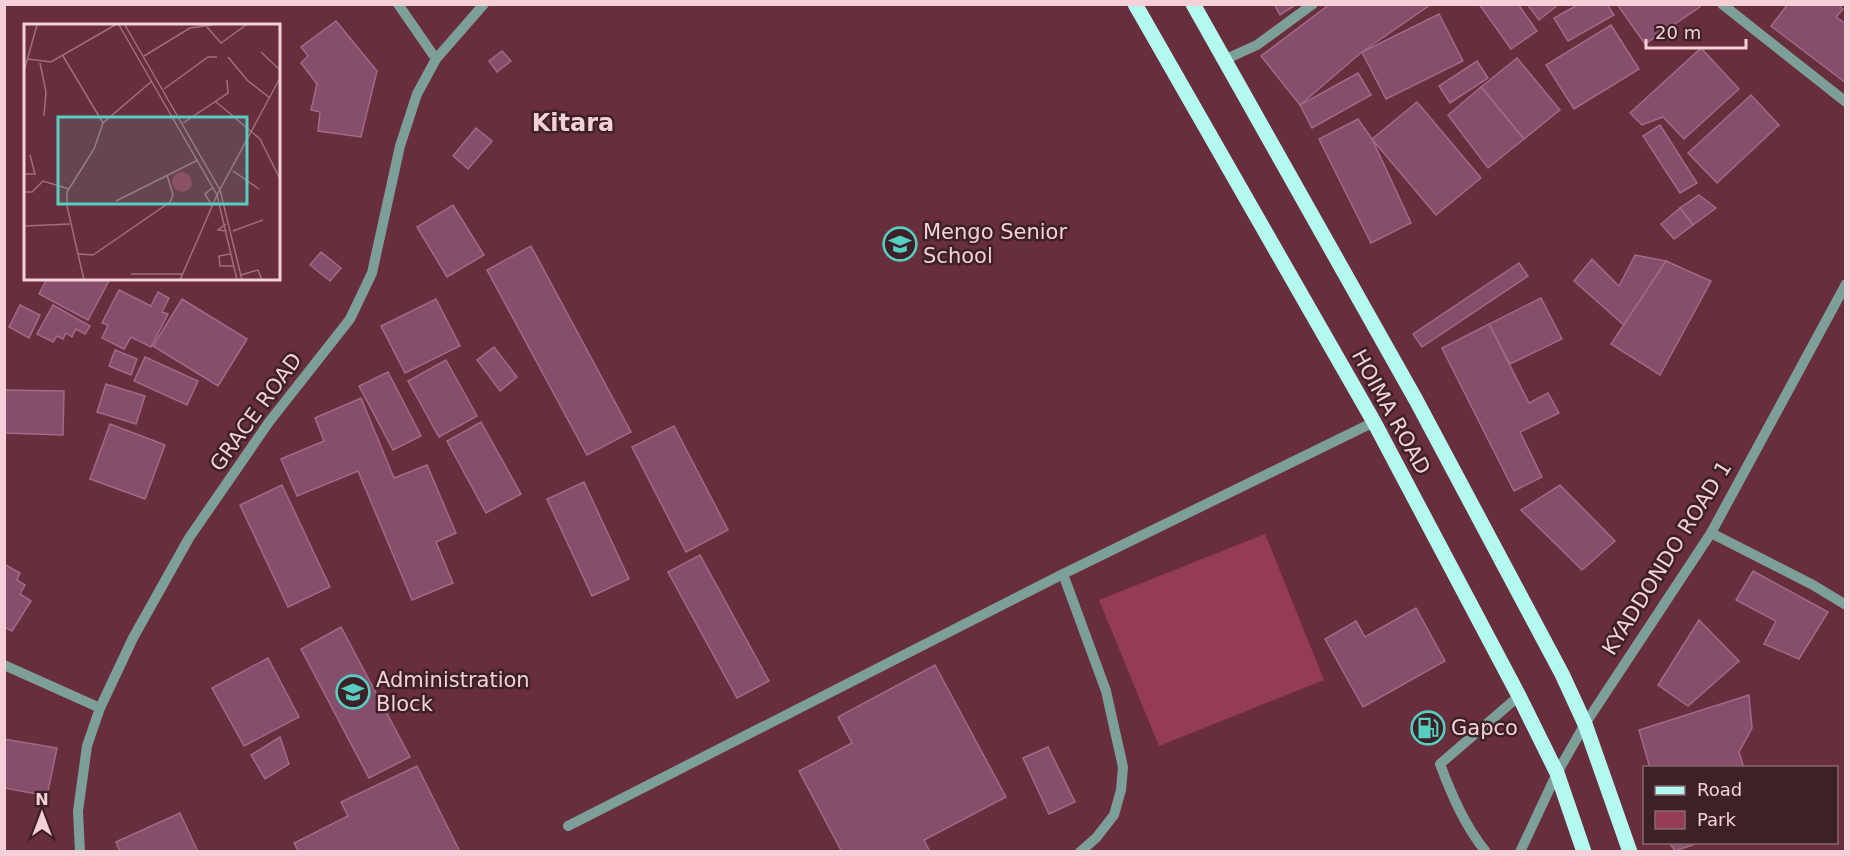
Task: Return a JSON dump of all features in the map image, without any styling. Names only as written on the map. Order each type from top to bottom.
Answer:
[{"type":"main road","name":"HOIMA ROAD","points":[[1135,4],[1374,422],[1519,696],[1557,773],[1584,852]]},
{"type":"main road","name":"HOIMA ROAD","points":[[1193,4],[1416,400],[1562,674],[1585,724],[1630,852]]},
{"type":"street","points":[[398,4],[436,59]]},
{"type":"street","name":"GRACE ROAD","points":[[80,852],[78,811],[87,746],[100,708],[133,638],[189,538],[269,422],[350,319],[372,273],[400,146],[417,94],[436,59],[484,4]]},
{"type":"street","points":[[1224,60],[1257,45],[1313,4]]},
{"type":"street","points":[[1722,4],[1845,102]]},
{"type":"street","name":"KYADDONDO ROAD 1","points":[[1520,852],[1557,773],[1585,724],[1711,533],[1845,284]]},
{"type":"street","points":[[568,826],[1063,574],[1374,422]]},
{"type":"street","points":[[1711,533],[1813,585],[1845,605]]},
{"type":"street","points":[[1063,574],[1106,691],[1123,767],[1121,790],[1114,815],[1096,838],[1080,852]]},
{"type":"street","points":[[4,665],[100,708]]},
{"type":"street","points":[[1486,852],[1475,838],[1452,797],[1440,765],[1519,696]]},
{"type":"green space","points":[[1265,534],[1324,680],[1159,746],[1099,600]]},
{"type":"building","points":[[1274,4],[1297,4],[1280,15]]},
{"type":"building","points":[[1330,4],[1430,5],[1362,52],[1300,105],[1261,56]]},
{"type":"building","points":[[1479,4],[1518,4],[1537,31],[1511,49]]},
{"type":"building","points":[[1527,4],[1559,4],[1539,20]]},
{"type":"building","points":[[1579,4],[1607,4],[1614,15],[1568,41],[1554,18]]},
{"type":"building","points":[[1617,4],[1699,4],[1700,7],[1645,44]]},
{"type":"building","points":[[1788,4],[1837,4],[1843,9],[1836,17],[1846,24],[1846,83],[1771,26]]},
{"type":"building","points":[[1439,14],[1463,61],[1386,99],[1362,52]]},
{"type":"building","points":[[336,21],[377,71],[361,137],[318,131],[320,112],[311,110],[317,84],[301,63],[308,56],[301,47]]},
{"type":"building","points":[[1611,25],[1639,69],[1574,109],[1546,65]]},
{"type":"building","points":[[1701,48],[1739,89],[1684,139],[1663,117],[1642,125],[1630,113]]},
{"type":"building","points":[[502,51],[511,61],[497,72],[489,61]]},
{"type":"building","points":[[1517,58],[1560,110],[1524,139],[1481,87]]},
{"type":"building","points":[[1477,61],[1488,78],[1450,103],[1439,86]]},
{"type":"building","points":[[1358,73],[1371,95],[1312,128],[1300,105]]},
{"type":"building","points":[[1481,87],[1524,139],[1488,168],[1448,115]]},
{"type":"building","points":[[1751,95],[1779,125],[1717,183],[1688,153]]},
{"type":"building","points":[[1417,102],[1481,178],[1436,215],[1372,139]]},
{"type":"building","points":[[1358,119],[1372,139],[1411,223],[1371,243],[1319,139]]},
{"type":"building","points":[[1660,125],[1697,183],[1680,193],[1643,136]]},
{"type":"building","points":[[476,128],[492,141],[468,169],[453,156]]},
{"type":"building","points":[[1699,195],[1716,208],[1693,225],[1680,208]]},
{"type":"building","points":[[453,205],[484,255],[447,277],[417,227]]},
{"type":"building","points":[[1680,208],[1693,225],[1674,239],[1661,224]]},
{"type":"building","points":[[531,246],[631,432],[587,455],[487,270]]},
{"type":"building","points":[[321,252],[341,268],[330,281],[310,265]]},
{"type":"building","points":[[1635,255],[1666,261],[1624,325],[1574,281],[1592,259],[1619,286]]},
{"type":"building","points":[[1666,261],[1711,281],[1660,375],[1611,344]]},
{"type":"building","points":[[1519,263],[1528,276],[1422,347],[1413,334]]},
{"type":"building","points":[[46,280],[109,280],[88,320],[39,294]]},
{"type":"building","points":[[119,290],[151,306],[158,292],[169,298],[162,312],[168,314],[151,347],[131,337],[124,349],[102,338],[108,325],[102,323]]},
{"type":"building","points":[[1541,298],[1562,339],[1510,364],[1489,324]]},
{"type":"building","points":[[182,299],[247,339],[218,386],[153,346]]},
{"type":"building","points":[[436,299],[460,346],[405,373],[381,326]]},
{"type":"building","points":[[20,305],[40,315],[29,338],[9,327]]},
{"type":"building","points":[[53,305],[90,326],[85,334],[76,329],[72,337],[66,333],[63,339],[57,336],[53,342],[37,334]]},
{"type":"building","points":[[1489,324],[1529,403],[1548,393],[1559,413],[1520,432],[1542,477],[1514,491],[1442,348]]},
{"type":"building","points":[[494,347],[517,377],[500,391],[477,360]]},
{"type":"building","points":[[115,350],[137,359],[131,375],[109,366]]},
{"type":"building","points":[[145,357],[198,381],[187,405],[134,381]]},
{"type":"building","points":[[446,360],[477,416],[439,437],[408,381]]},
{"type":"building","points":[[388,372],[421,436],[393,450],[359,386]]},
{"type":"building","points":[[106,384],[145,396],[136,424],[97,412]]},
{"type":"building","points":[[4,390],[64,391],[63,435],[4,433]]},
{"type":"building","points":[[361,398],[394,478],[427,465],[456,533],[436,542],[453,583],[412,600],[358,471],[297,496],[281,459],[324,441],[315,418]]},
{"type":"building","points":[[481,422],[521,494],[486,513],[447,441]]},
{"type":"building","points":[[110,424],[165,445],[145,499],[90,479]]},
{"type":"building","points":[[674,426],[728,530],[686,552],[632,447]]},
{"type":"building","points":[[584,482],[629,579],[592,596],[547,499]]},
{"type":"building","points":[[282,485],[330,587],[288,607],[240,505]]},
{"type":"building","points":[[1560,485],[1615,541],[1582,570],[1521,510]]},
{"type":"building","points":[[700,555],[769,681],[737,698],[668,572]]},
{"type":"building","points":[[4,564],[20,573],[17,580],[25,585],[20,594],[31,601],[12,631],[4,627]]},
{"type":"building","points":[[1753,571],[1828,612],[1799,659],[1764,644],[1776,621],[1736,600]]},
{"type":"building","points":[[1416,608],[1445,661],[1363,707],[1325,639],[1356,621],[1365,637]]},
{"type":"building","points":[[1699,620],[1739,661],[1688,706],[1658,685]]},
{"type":"building","name":"Administration Block","points":[[341,627],[410,757],[369,778],[301,649]]},
{"type":"building","points":[[268,658],[299,717],[244,746],[212,688]]},
{"type":"building","points":[[935,665],[1006,797],[924,840],[930,852],[842,852],[799,771],[852,743],[838,717]]},
{"type":"building","points":[[1749,695],[1752,728],[1739,752],[1743,766],[1649,766],[1639,730]]},
{"type":"building","points":[[280,737],[289,764],[265,779],[251,755]]},
{"type":"building","points":[[4,739],[57,748],[47,796],[4,788]]},
{"type":"building","points":[[1048,747],[1075,802],[1049,814],[1023,758]]},
{"type":"building","points":[[417,766],[460,852],[299,852],[294,843],[348,816],[341,802]]},
{"type":"building","points":[[180,813],[198,852],[120,852],[116,842]]},
{"type":"building","points":[[1670,844],[1695,844],[1675,851]]},
{"type":"place","name":"Mengo Senior School","points":[[900,244]]},
{"type":"place","name":"Administration Block","points":[[353,692]]},
{"type":"place","name":"Gapco","points":[[1428,728]]},
{"type":"district","name":"Kitara","points":[[573,123]]}]
